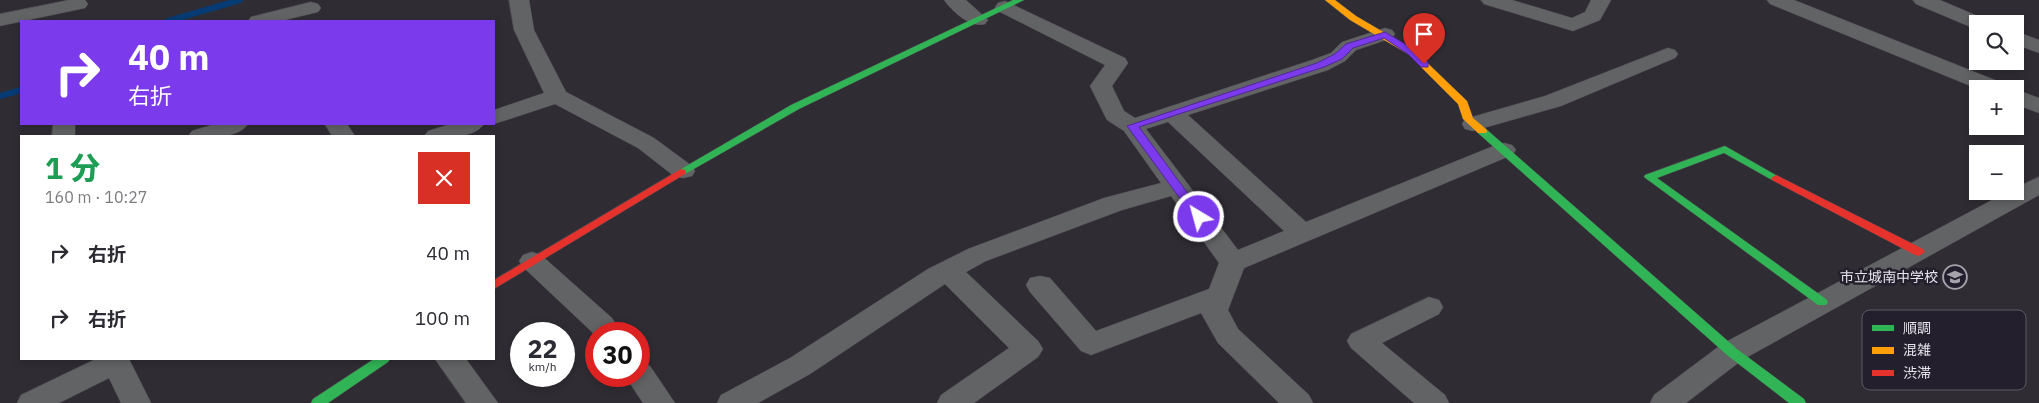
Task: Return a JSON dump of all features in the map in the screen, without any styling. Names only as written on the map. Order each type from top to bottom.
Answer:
[{"type":"street","points":[[519,0],[524,30],[556,96],[646,144],[683,171]]},
{"type":"street","points":[[954,0],[978,20]]},
{"type":"street","points":[[1329,0],[1353,18],[1385,34],[1412,52],[1463,103],[1468,119],[1473,124],[1732,352],[1799,403]]},
{"type":"street","points":[[1491,0],[1573,25],[1593,16],[1601,0]]},
{"type":"street","points":[[1777,0],[1975,80]]},
{"type":"street","points":[[1922,0],[1969,19]]},
{"type":"street","points":[[495,284],[683,171],[795,107],[1013,4],[1117,62],[1101,86],[1115,115],[1132,126],[1233,262]]},
{"type":"street","points":[[0,20],[77,8]]},
{"type":"street","points":[[262,20],[311,8]]},
{"type":"street","points":[[1132,126],[1320,65],[1338,56],[1350,46],[1385,34]]},
{"type":"street","points":[[2024,41],[2039,47]]},
{"type":"street","points":[[1473,124],[1553,101],[1668,54]]},
{"type":"street","points":[[495,117],[556,96]]},
{"type":"street","points":[[2024,100],[2039,106]]},
{"type":"street","points":[[1172,113],[1302,233]]},
{"type":"street","points":[[203,135],[234,125]]},
{"type":"street","points":[[439,135],[470,125]]},
{"type":"street","points":[[1822,302],[1649,176],[1725,149],[1827,206],[1919,252]]},
{"type":"street","points":[[1298,403],[1228,336],[1214,310],[1233,262],[1504,150]]},
{"type":"street","points":[[1665,403],[1732,352],[1822,302],[1919,252],[2039,185]]},
{"type":"street","points":[[732,403],[800,366],[948,271],[977,255],[1113,204],[1177,186]]},
{"type":"street","points":[[532,261],[599,322]]},
{"type":"street","points":[[948,271],[1028,349],[952,403]]},
{"type":"street","points":[[1040,286],[1091,344],[1220,295]]},
{"type":"street","points":[[1429,307],[1361,342],[1434,403]]},
{"type":"street","points":[[318,403],[382,360]]},
{"type":"street","points":[[451,360],[483,403]]},
{"type":"street","points":[[32,403],[116,362],[136,403]]},
{"type":"street","points":[[648,387],[660,403]]},
{"type":"waterway","points":[[171,20],[240,0]]},
{"type":"waterway","points":[[0,96],[20,90]]},
{"type":"traffic: fast","points":[[681,172],[795,107],[1020,0]]},
{"type":"traffic: fast","points":[[1482,131],[1732,352],[1799,403]]},
{"type":"traffic: fast","points":[[1776,178],[1725,149],[1649,177],[1822,302]]},
{"type":"traffic: fast","points":[[318,403],[382,360]]},
{"type":"traffic: slow","points":[[1329,0],[1353,18],[1411,52],[1463,103],[1468,119],[1482,131]]},
{"type":"traffic: jam","points":[[495,284],[681,172]]},
{"type":"traffic: jam","points":[[1776,178],[1919,252]]},
{"type":"place","name":"市立城南中学校","points":[[1955,277]]},
{"type":"route","points":[[1199,217],[1132,126],[1320,65],[1338,56],[1350,46],[1385,34],[1412,52],[1424,64]]}]
